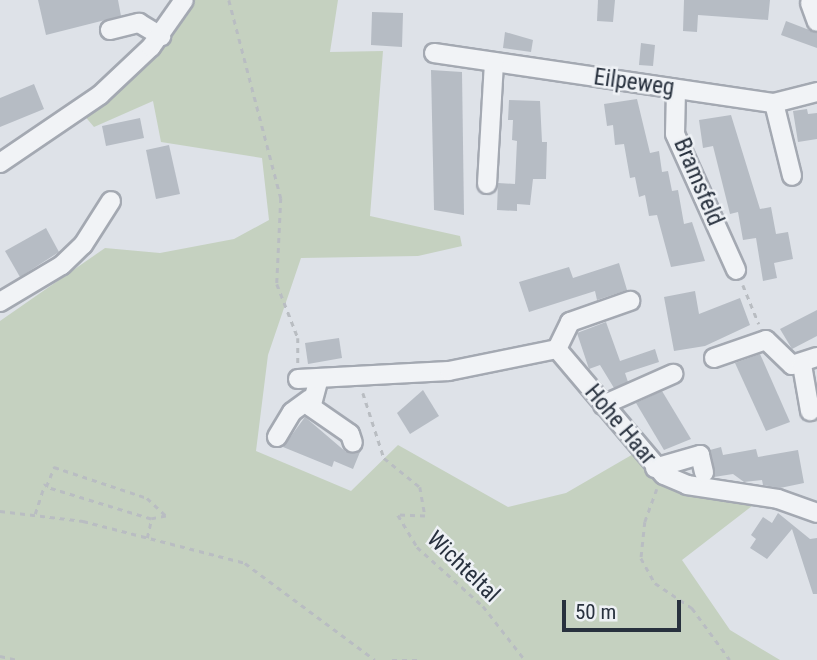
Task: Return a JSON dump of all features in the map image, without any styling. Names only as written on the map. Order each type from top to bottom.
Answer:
[{"type":"street","points":[[0,163],[100,96],[161,36],[184,0]]},
{"type":"street","points":[[812,5],[817,22]]},
{"type":"street","points":[[110,30],[139,23],[161,36]]},
{"type":"street","name":"Eilpeweg","points":[[433,53],[774,103],[817,92]]},
{"type":"street","points":[[487,184],[494,62]]},
{"type":"street","name":"Bramsfeld","points":[[676,90],[675,134],[736,270]]},
{"type":"street","points":[[774,103],[792,176]]},
{"type":"street","points":[[0,302],[62,265],[83,245],[111,201]]},
{"type":"street","points":[[298,379],[449,371],[557,349],[570,322],[630,301]]},
{"type":"street","points":[[714,358],[766,340],[792,365],[810,361],[810,411]]},
{"type":"street","name":"Hohe Haar","points":[[557,349],[659,471],[687,485],[778,499],[817,513]]},
{"type":"street","points":[[603,405],[673,374]]},
{"type":"street","points":[[277,437],[292,412],[310,399],[319,378]]},
{"type":"street","points":[[310,399],[318,416],[350,434],[353,443]]},
{"type":"street","points":[[659,471],[700,455],[704,474]]},
{"type":"path","points":[[229,0],[281,198],[277,284],[298,338],[298,379]]},
{"type":"path","points":[[736,270],[766,340]]},
{"type":"path","name":"Wichteltal","points":[[360,376],[384,458],[420,487],[426,512],[421,517],[398,515],[417,547],[483,606],[525,660]]},
{"type":"path","points":[[35,514],[45,484],[54,467],[65,467],[156,502],[166,516],[151,519],[45,484]]},
{"type":"path","points":[[659,471],[645,522],[641,558],[655,583],[692,608],[730,660]]},
{"type":"path","points":[[0,511],[35,514],[146,538],[257,569],[375,660]]},
{"type":"path","points":[[146,538],[151,519]]},
{"type":"path","points":[[0,656],[18,660]]},
{"type":"path","points":[[392,660],[418,660]]},
{"type":"green space","points":[[190,0],[338,0],[330,52],[383,51],[370,216],[460,236],[462,246],[418,256],[301,258],[268,355],[256,451],[351,491],[398,445],[508,507],[566,493],[635,453],[656,480],[752,506],[682,560],[730,630],[780,660],[0,660],[0,321],[105,248],[160,253],[234,239],[269,220],[262,158],[161,142],[153,101],[94,127],[83,114],[130,79],[187,16]]},
{"type":"building","points":[[38,0],[118,0],[121,16],[46,35]]},
{"type":"building","points":[[598,0],[615,0],[613,22],[597,21]]},
{"type":"building","points":[[684,0],[770,0],[768,20],[698,15],[697,32],[683,31]]},
{"type":"building","points":[[372,12],[403,13],[402,47],[371,45]]},
{"type":"building","points":[[786,21],[817,33],[817,48],[781,35]]},
{"type":"building","points":[[505,32],[533,40],[531,52],[503,48]]},
{"type":"building","points":[[641,43],[655,45],[653,66],[639,65]]},
{"type":"building","points":[[431,70],[462,72],[464,215],[434,210]]},
{"type":"building","points":[[34,84],[44,109],[0,127],[0,98]]},
{"type":"building","points":[[637,99],[650,153],[659,151],[662,172],[668,171],[672,191],[678,190],[684,224],[692,222],[705,261],[671,267],[657,215],[649,216],[645,195],[639,197],[635,177],[630,178],[624,144],[615,145],[613,125],[607,126],[604,104]]},
{"type":"building","points":[[509,100],[540,101],[542,142],[547,142],[546,179],[533,179],[530,205],[517,204],[517,211],[497,210],[498,183],[515,184],[517,141],[512,140],[513,120],[508,120]]},
{"type":"building","points":[[807,109],[808,114],[817,113],[817,139],[798,142],[793,111]]},
{"type":"building","points":[[731,115],[760,209],[771,207],[776,234],[788,232],[793,259],[774,263],[777,278],[763,281],[756,238],[743,240],[738,212],[730,214],[713,146],[703,148],[699,120]]},
{"type":"building","points":[[140,118],[144,138],[106,146],[102,126]]},
{"type":"building","points":[[169,145],[180,194],[156,199],[146,150]]},
{"type":"building","points":[[46,228],[59,252],[20,277],[5,251]]},
{"type":"building","points":[[619,263],[627,290],[597,300],[595,291],[529,312],[519,282],[569,267],[573,278]]},
{"type":"building","points":[[695,291],[699,314],[740,298],[750,325],[705,346],[674,351],[664,297]]},
{"type":"building","points":[[817,310],[817,336],[792,349],[780,329]]},
{"type":"building","points":[[606,322],[620,361],[655,349],[659,362],[625,373],[628,382],[614,388],[600,365],[589,369],[577,333]]},
{"type":"building","points":[[339,338],[342,358],[308,364],[305,343]]},
{"type":"building","points":[[760,354],[790,422],[766,431],[735,363]]},
{"type":"building","points":[[423,390],[439,416],[410,434],[397,413]]},
{"type":"building","points":[[662,391],[691,439],[664,450],[636,403]]},
{"type":"building","points":[[305,417],[346,452],[360,452],[353,469],[334,461],[332,467],[283,447]]},
{"type":"building","points":[[721,447],[723,455],[756,449],[758,457],[798,450],[804,483],[780,488],[763,485],[762,480],[744,482],[733,474],[714,477],[710,450]]},
{"type":"building","points":[[778,513],[810,539],[817,538],[817,594],[813,594],[792,529],[767,559],[750,548],[756,539],[751,535],[763,517],[772,523]]}]
